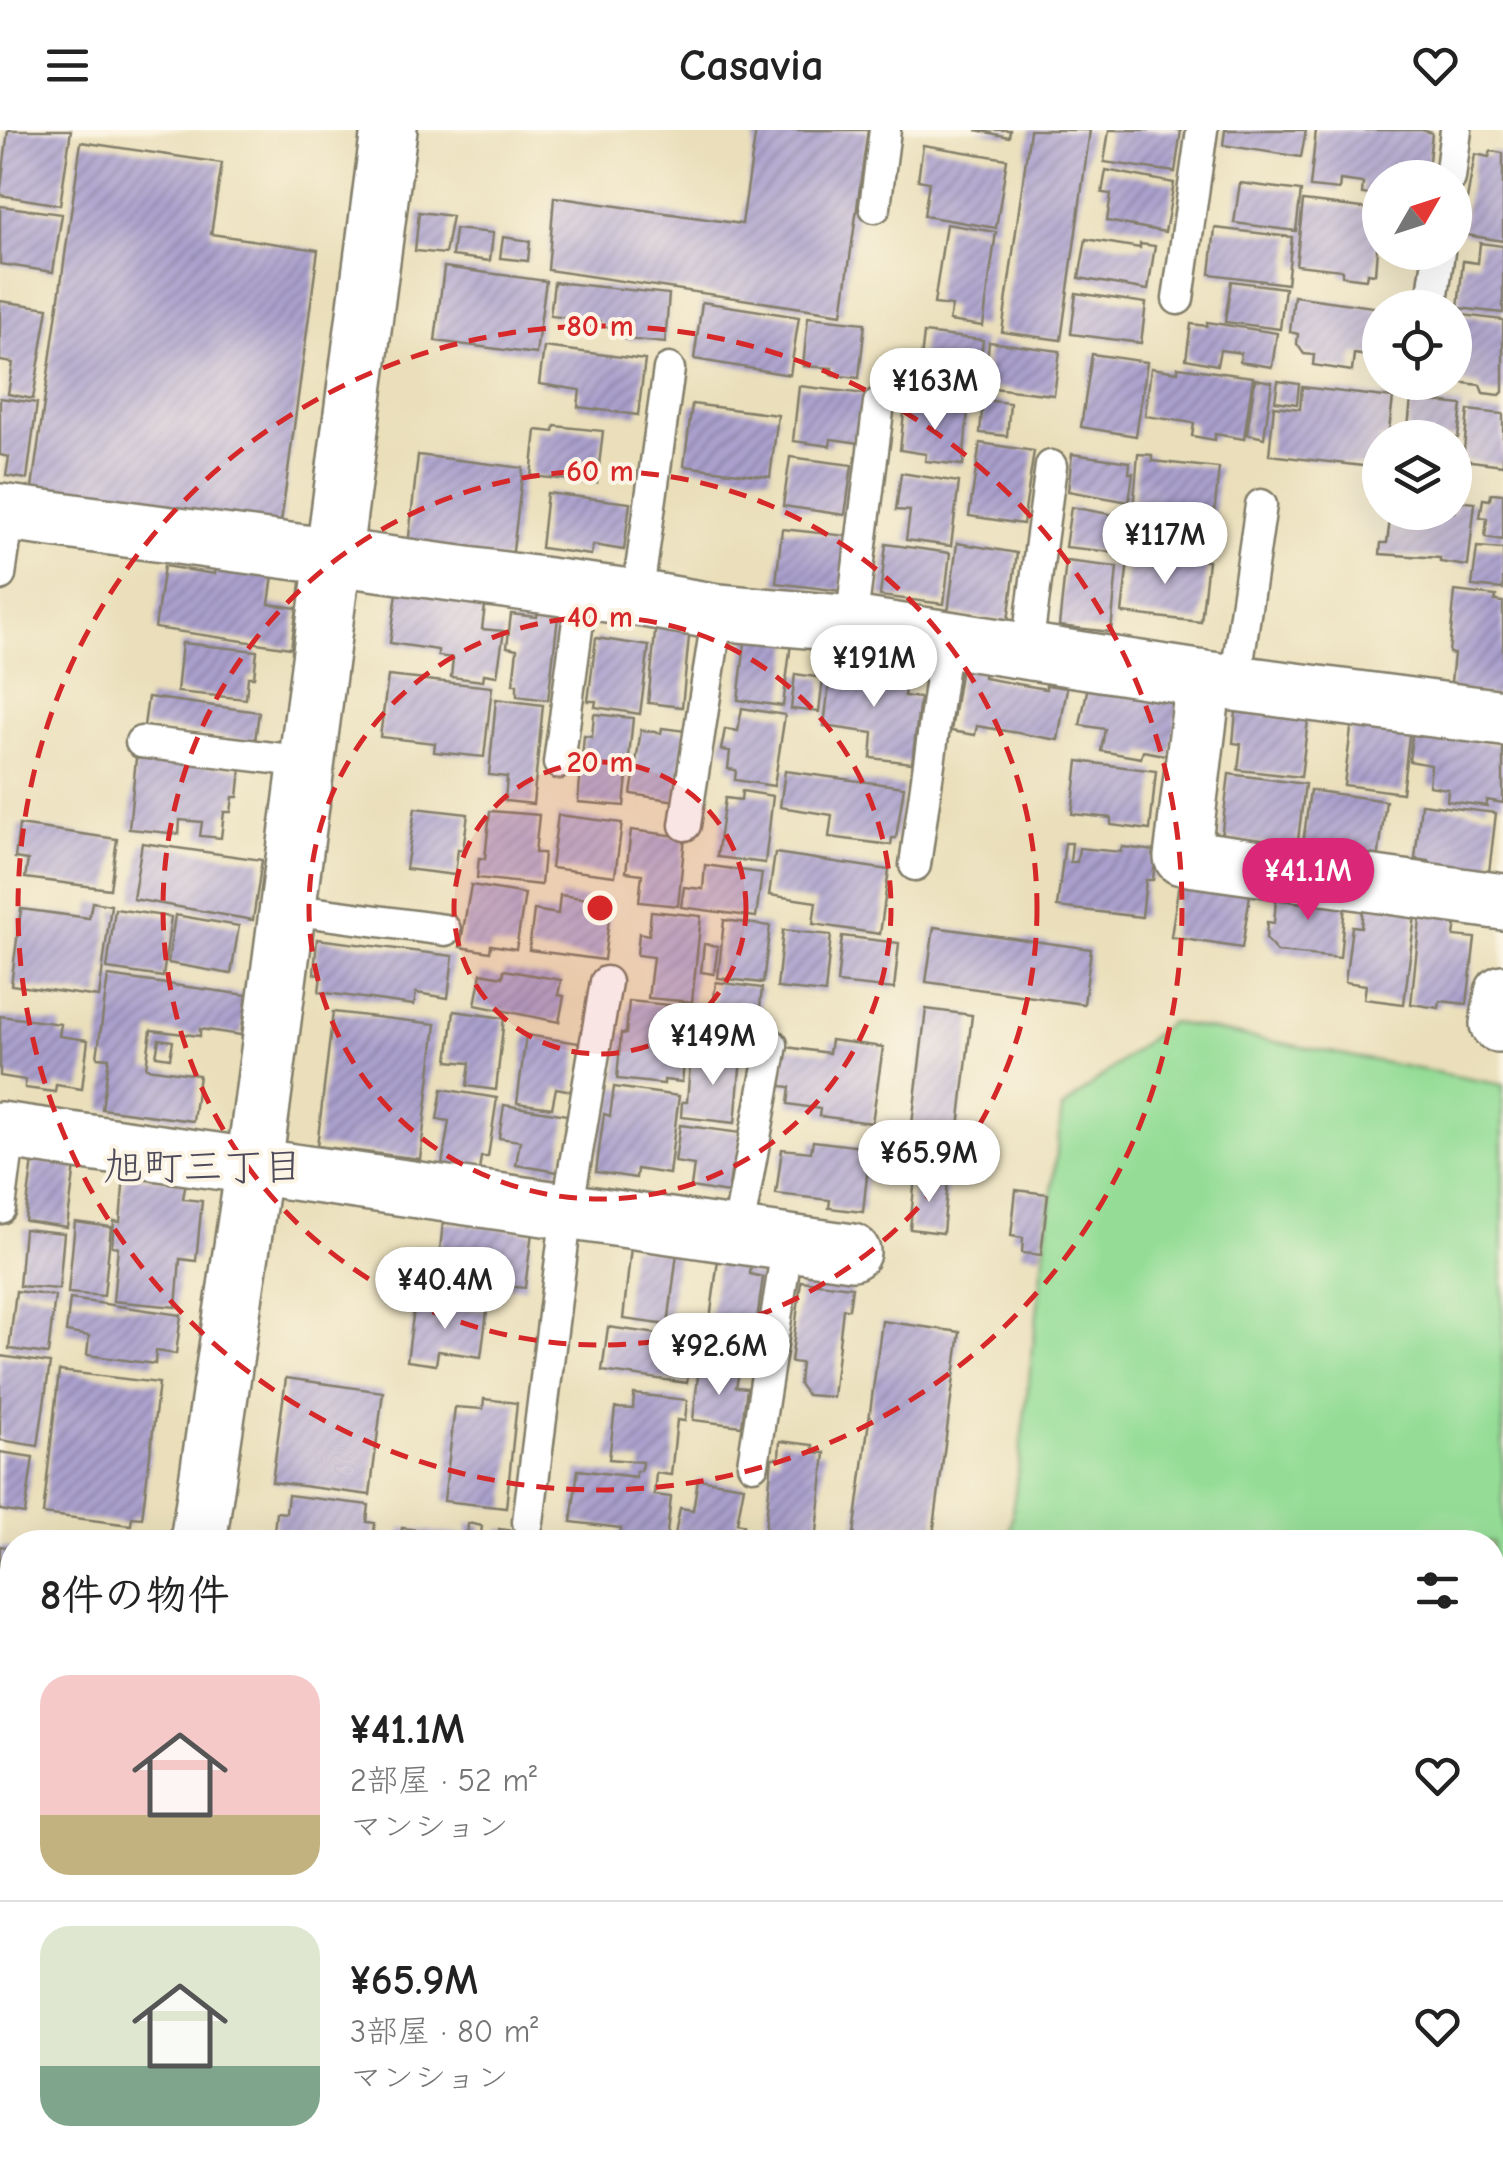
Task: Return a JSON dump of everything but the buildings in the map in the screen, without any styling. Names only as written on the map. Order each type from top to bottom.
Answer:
[{"type":"street","points":[[200,1530],[254,1166],[389,130]]},
{"type":"street","points":[[5,513],[718,612],[851,624],[1220,681],[1503,718]]},
{"type":"street","points":[[1220,681],[1182,857],[1503,902]]},
{"type":"street","points":[[5,1131],[852,1252]]},
{"type":"lane","points":[[875,208],[885,130]]},
{"type":"lane","points":[[1178,299],[1202,130]]},
{"type":"lane","points":[[1452,160],[1456,130]]},
{"type":"lane","points":[[637,598],[669,369]]},
{"type":"lane","points":[[851,624],[879,402]]},
{"type":"lane","points":[[1027,650],[1051,466]]},
{"type":"lane","points":[[1220,681],[1260,505]]},
{"type":"lane","points":[[0,575],[5,513]]},
{"type":"lane","points":[[559,763],[582,591]]},
{"type":"lane","points":[[685,826],[718,612]]},
{"type":"lane","points":[[915,865],[946,641]]},
{"type":"lane","points":[[141,742],[308,762]]},
{"type":"lane","points":[[288,909],[445,930]]},
{"type":"lane","points":[[528,1522],[567,1212],[606,982]]},
{"type":"lane","points":[[753,1464],[772,1045]]},
{"type":"lane","points":[[0,1208],[5,1131]]},
{"type":"green space","points":[[1170,1022],[1503,1085],[1503,1530],[1010,1530],[1062,1109]]},
{"type":"district","name":"旭町三丁目","points":[[203,1166]]}]
